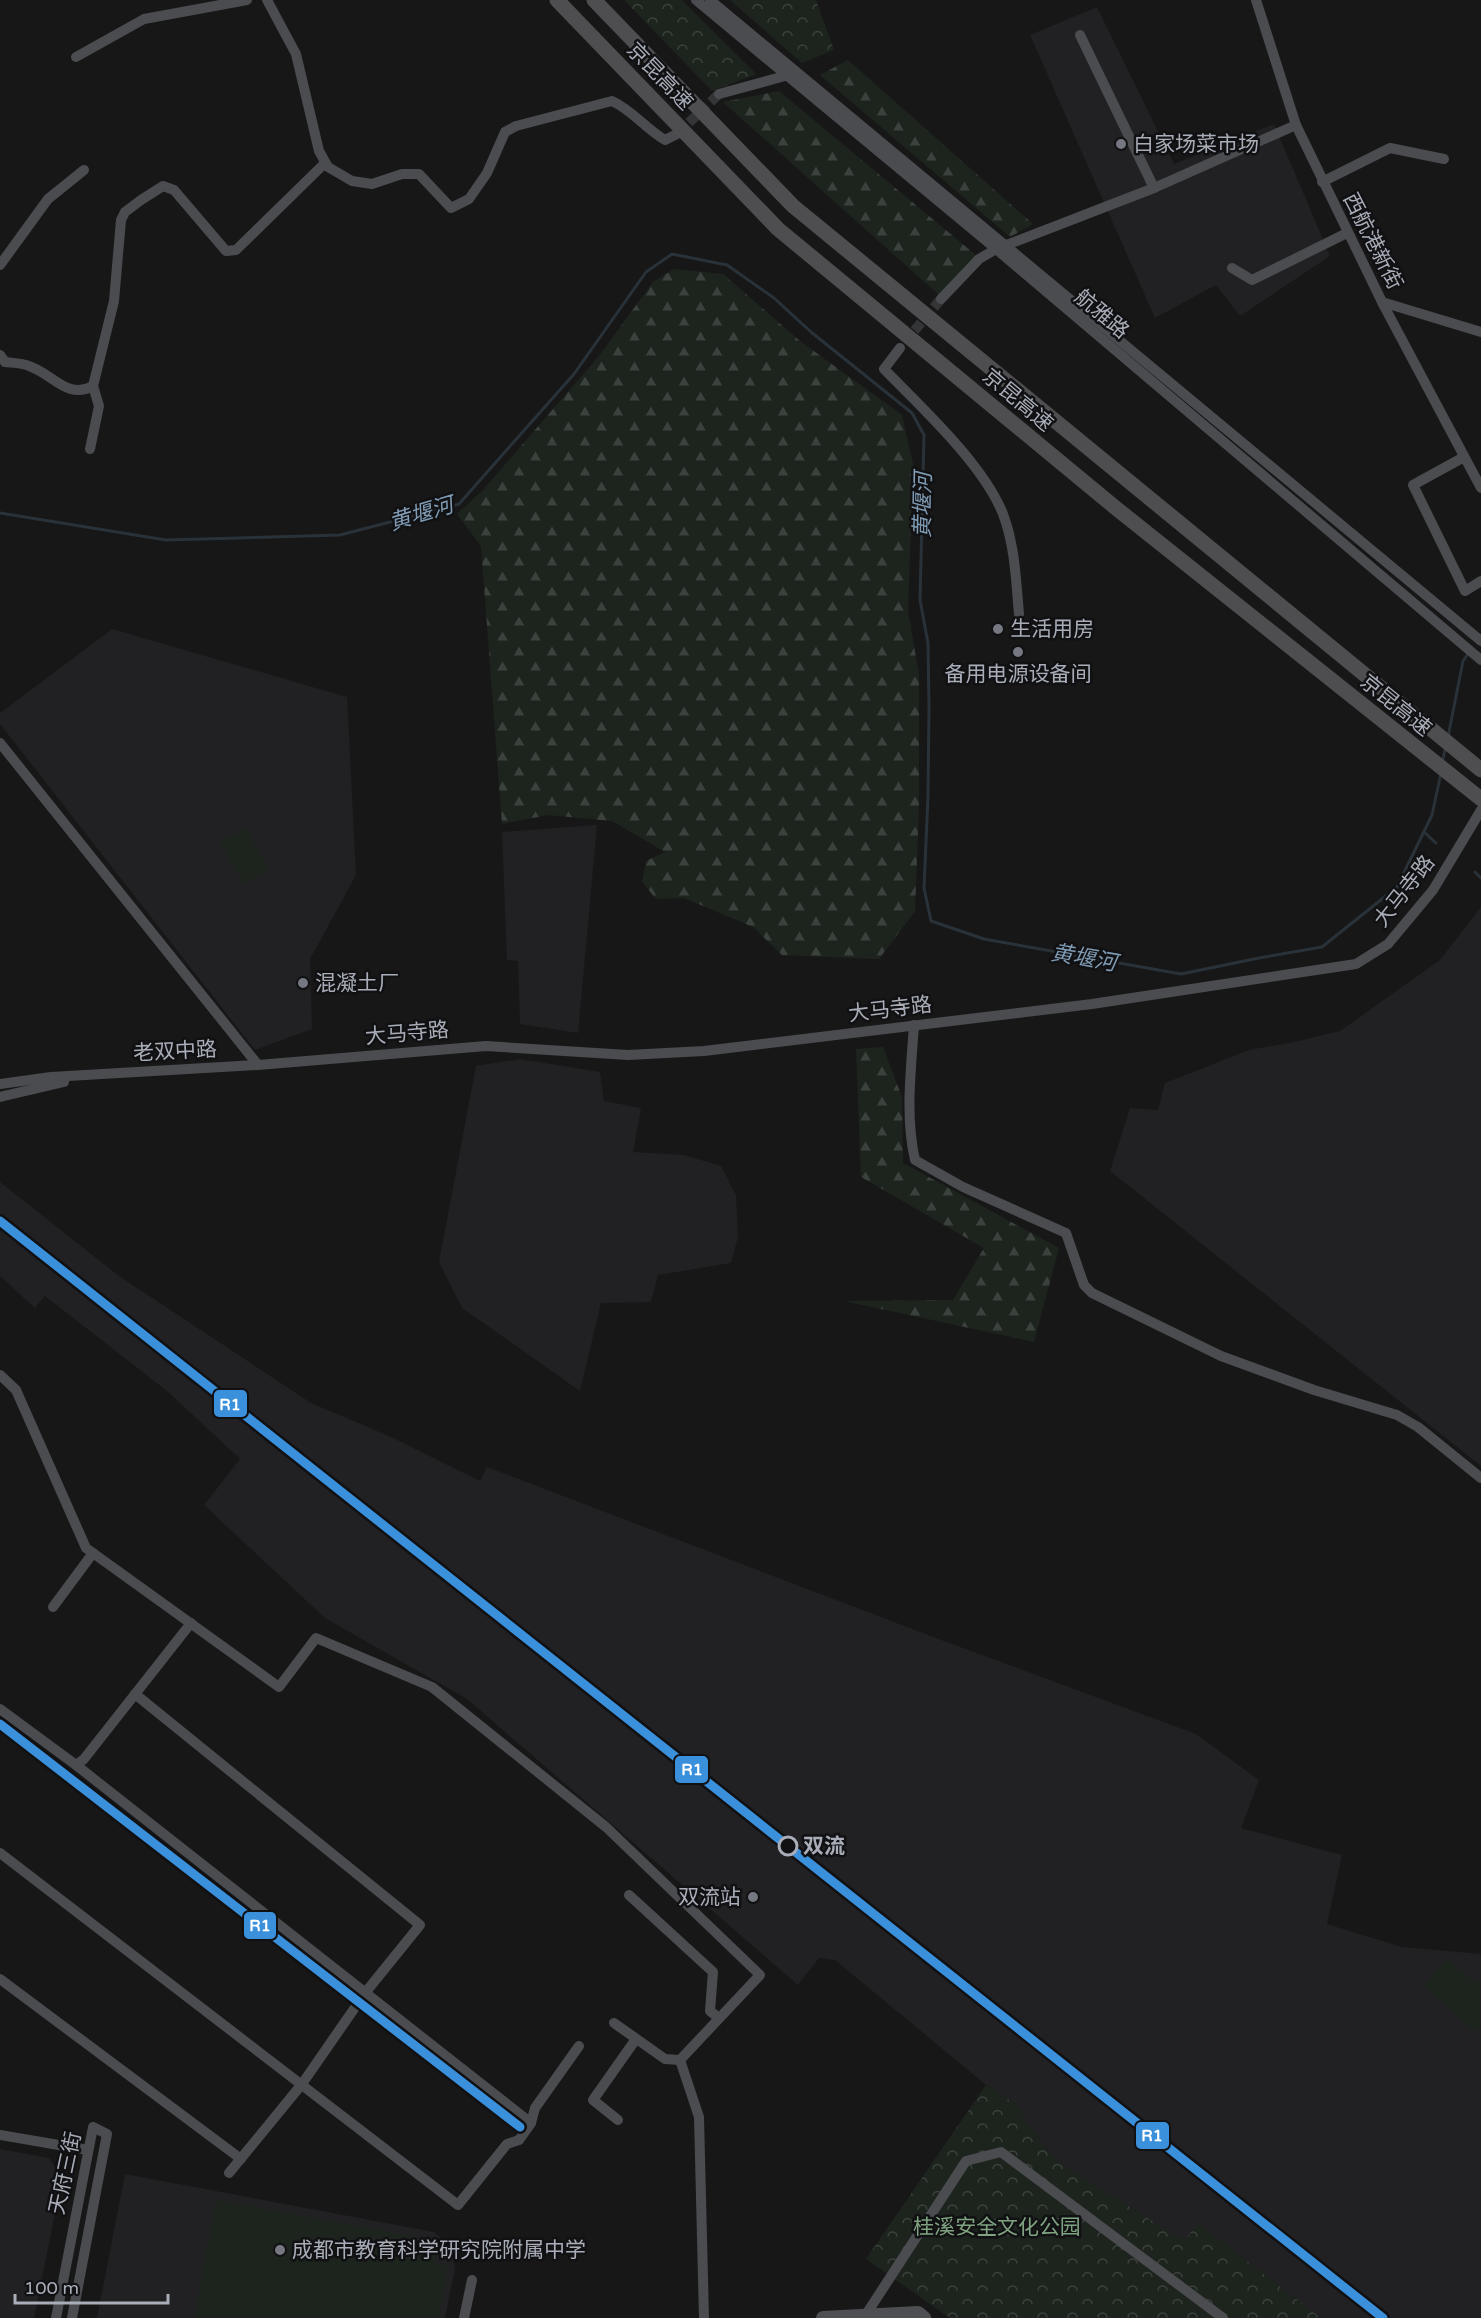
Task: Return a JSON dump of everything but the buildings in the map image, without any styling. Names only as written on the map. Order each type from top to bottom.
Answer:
[{"type":"highway","name":"京昆高速","points":[[557,0],[778,229],[1117,509],[1481,799]]},
{"type":"highway","name":"京昆高速","points":[[594,0],[793,206],[1481,770]]},
{"type":"main road","points":[[823,2318],[918,2313],[924,2318]]},
{"type":"street","points":[[76,57],[144,20],[247,0]]},
{"type":"street","points":[[267,0],[296,54],[319,151],[325,163],[352,181],[372,184],[402,174],[419,174],[451,208],[469,199],[487,173],[505,132],[516,126],[612,101],[622,106],[653,133],[665,140],[677,134]]},
{"type":"street","name":"航雅路","points":[[694,0],[785,76],[1001,247],[1481,641]]},
{"type":"street","name":"航雅路","points":[[710,0],[1479,658]]},
{"type":"street","name":"西航港新街","points":[[1256,0],[1296,125],[1322,182],[1382,302],[1481,488]]},
{"type":"street","points":[[1080,35],[1154,188]]},
{"type":"street","points":[[719,94],[785,76]]},
{"type":"street","points":[[941,299],[979,259],[1001,247],[1154,188],[1296,125]]},
{"type":"street","points":[[1322,182],[1390,148],[1444,159]]},
{"type":"street","points":[[90,449],[99,406],[93,386],[114,301],[121,220],[125,212],[164,186],[174,190],[226,251],[236,250],[325,163]]},
{"type":"street","points":[[0,265],[48,199],[84,170]]},
{"type":"street","points":[[1232,268],[1252,280],[1347,233]]},
{"type":"street","points":[[1382,302],[1481,332]]},
{"type":"street","points":[[900,348],[884,369],[983,475],[1002,513],[1014,554],[1019,614]]},
{"type":"street","points":[[0,355],[5,362],[29,366],[73,391],[83,392],[93,386]]},
{"type":"street","points":[[1464,457],[1413,485],[1465,591],[1481,580]]},
{"type":"street","points":[[0,743],[258,1065]]},
{"type":"street","name":"大马寺路","points":[[258,1065],[486,1046],[628,1055],[704,1051],[1092,1004],[1356,964],[1388,944],[1433,890],[1466,839],[1481,810]]},
{"type":"street","points":[[914,1025],[909,1137],[915,1160],[963,1187],[1066,1233],[1084,1285],[1092,1293],[1221,1356],[1314,1390],[1397,1414],[1418,1427],[1481,1478]]},
{"type":"street","name":"老双中路","points":[[0,1084],[93,1075],[258,1065]]},
{"type":"street","name":"老双中路","points":[[0,1097],[93,1075]]},
{"type":"street","points":[[0,1375],[16,1390],[86,1548],[279,1687],[316,1638],[432,1687],[606,1827],[760,1975],[680,2060]]},
{"type":"street","points":[[53,1607],[93,1553]]},
{"type":"street","points":[[76,1766],[84,1759],[191,1623]]},
{"type":"street","points":[[135,1694],[420,1925],[365,1992],[302,2084],[229,2173]]},
{"type":"street","points":[[0,1709],[531,2123]]},
{"type":"street","points":[[0,1853],[458,2205],[507,2144],[519,2140],[531,2123],[535,2108],[579,2046]]},
{"type":"street","points":[[629,1895],[713,1972],[710,2011],[719,2018]]},
{"type":"street","points":[[0,1979],[241,2159]]},
{"type":"street","points":[[614,2023],[665,2059],[680,2060]]},
{"type":"street","points":[[618,2120],[593,2100],[636,2038]]},
{"type":"street","points":[[680,2060],[699,2118],[704,2318]]},
{"type":"street","name":"天府三街","points":[[56,2318],[93,2127],[107,2134],[72,2318]]},
{"type":"street","points":[[0,2135],[88,2150]]},
{"type":"street","points":[[867,2317],[966,2161],[1001,2152],[1223,2318]]},
{"type":"street","points":[[464,2318],[472,2280]]},
{"type":"street","points":[[816,2318],[823,2318]]},
{"type":"shaded area","name":"白家场菜市场","points":[[1097,7],[1174,164],[1274,124],[1330,256],[1240,316],[1216,285],[1155,318],[1030,35]]},
{"type":"shaded area","points":[[112,629],[347,697],[356,875],[310,959],[312,1029],[255,1050],[0,724],[0,713]]},
{"type":"shaded area","points":[[597,825],[578,1033],[520,1024],[518,961],[507,960],[502,832]]},
{"type":"shaded area","points":[[1481,907],[1481,1466],[1110,1171],[1130,1108],[1158,1110],[1165,1083],[1249,1050],[1340,1031],[1440,960]]},
{"type":"shaded area","points":[[520,1059],[600,1072],[604,1101],[641,1108],[633,1152],[684,1155],[721,1166],[736,1195],[738,1237],[731,1263],[658,1275],[651,1302],[601,1303],[580,1391],[462,1308],[439,1262],[476,1066]]},
{"type":"shaded area","points":[[0,1182],[119,1276],[311,1403],[389,1436],[480,1481],[487,1467],[1196,1734],[1259,1780],[1241,1828],[1342,1855],[1327,1924],[1402,1947],[1481,1954],[1481,2318],[1321,2318],[1198,2223],[1185,2242],[1058,2162],[1025,2122],[1020,2107],[986,2085],[835,1960],[819,1958],[798,1985],[467,1699],[325,1618],[204,1505],[240,1459],[167,1391],[45,1296],[35,1308],[0,1276]]},
{"type":"shaded area","points":[[0,2149],[49,2158],[62,2178],[34,2318],[0,2318]]},
{"type":"shaded area","name":"成都市教育科学研究院附属中学","points":[[125,2174],[434,2232],[449,2245],[455,2269],[445,2318],[97,2318]]},
{"type":"green space","points":[[624,0],[682,0],[756,74],[712,91]]},
{"type":"green space","points":[[730,0],[816,0],[834,50],[802,63]]},
{"type":"green space","points":[[848,60],[1033,224],[1010,237],[820,75]]},
{"type":"green space","points":[[779,91],[977,256],[939,295],[723,102]]},
{"type":"green space","points":[[674,269],[723,274],[800,341],[902,415],[913,464],[908,611],[919,675],[919,807],[915,911],[879,959],[782,955],[753,927],[684,898],[656,899],[642,882],[646,861],[665,852],[612,821],[548,815],[502,824],[481,546],[457,514],[483,490],[599,356],[653,282]]},
{"type":"green space","points":[[245,828],[270,869],[245,884],[220,843]]},
{"type":"green space","points":[[883,1047],[902,1097],[903,1163],[1059,1248],[1034,1342],[844,1301],[953,1300],[984,1248],[861,1177],[856,1049]]},
{"type":"green space","points":[[1447,1958],[1481,1987],[1481,2024],[1475,2031],[1423,1986]]},
{"type":"green space","name":"桂溪安全文化公园","points":[[986,2085],[1020,2107],[1025,2122],[1058,2162],[1184,2241],[1198,2223],[1321,2318],[950,2318],[866,2259]]},
{"type":"green space","points":[[216,2200],[439,2241],[435,2263],[448,2265],[439,2318],[194,2318]]},
{"type":"waterway","name":"黄堰河","points":[[0,513],[166,540],[340,535],[459,504],[574,374],[646,272],[672,254],[727,265],[774,298],[811,332],[912,413],[924,435],[920,600],[928,643],[929,706],[924,888],[931,921],[984,939],[1181,974],[1322,947],[1397,887],[1432,815],[1441,773]]},
{"type":"waterway","name":"黄堰河","points":[[1448,737],[1463,661],[1468,654]]},
{"type":"waterway","name":"黄堰河","points":[[1442,763],[1446,746]]},
{"type":"waterway","points":[[1424,832],[1436,843]]},
{"type":"waterway","points":[[1475,872],[1481,878]]},
{"type":"tunnel","points":[[678,133],[719,94]]},
{"type":"tunnel","points":[[905,342],[941,299]]},
{"type":"transit line","name":"R1","points":[[0,1221],[1383,2318]]},
{"type":"transit line","name":"R1","points":[[0,1724],[520,2127]]},
{"type":"place","name":"白家场菜市场","points":[[1121,144]]},
{"type":"place","name":"生活用房","points":[[998,629]]},
{"type":"place","name":"备用电源设备间","points":[[1018,652]]},
{"type":"place","name":"混凝土厂","points":[[303,983]]},
{"type":"place","name":"双流","points":[[788,1846]]},
{"type":"place","name":"双流站","points":[[753,1897]]},
{"type":"place","name":"成都市教育科学研究院附属中学","points":[[280,2250]]}]
